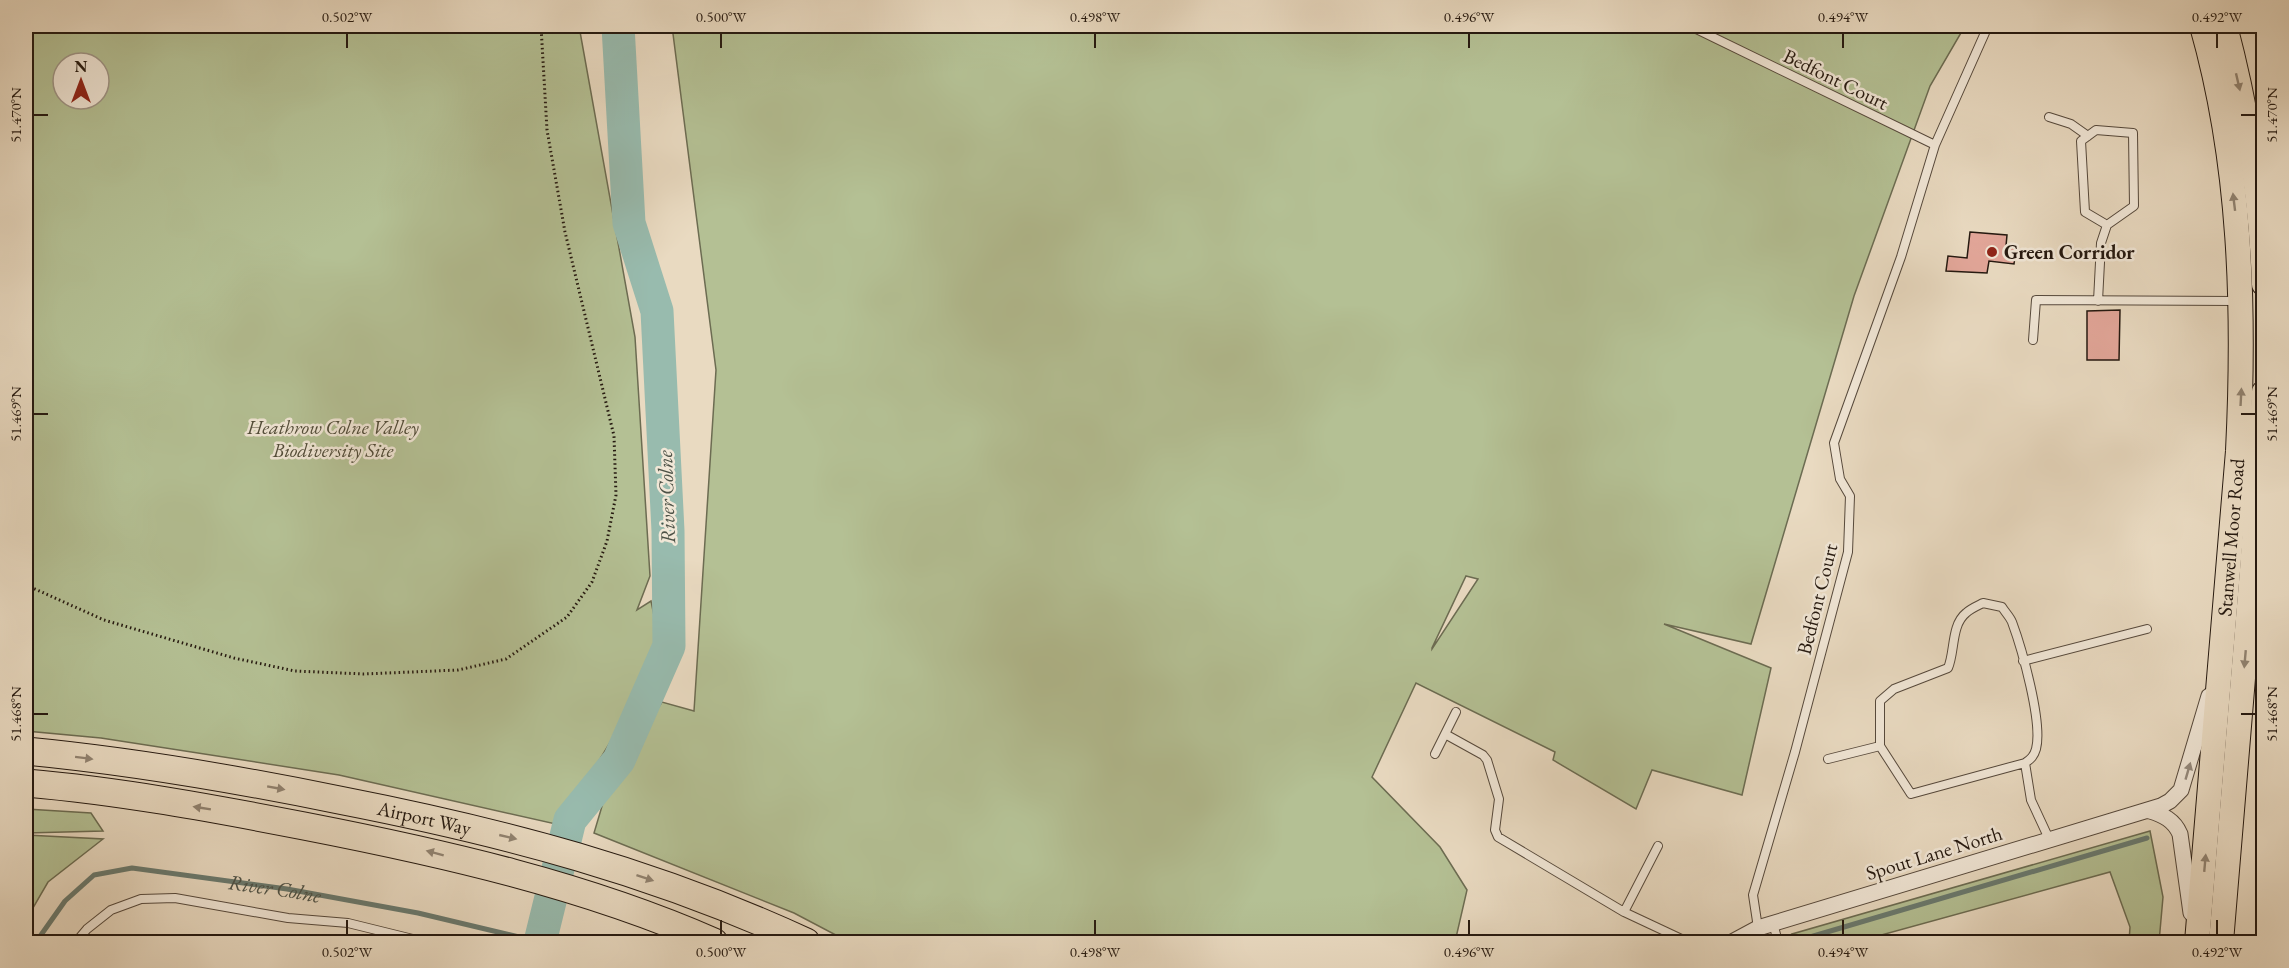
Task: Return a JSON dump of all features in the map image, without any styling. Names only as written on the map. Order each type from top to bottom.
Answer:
[{"type":"highway","name":"Airport Way","points":[[26,751],[160,768],[280,788],[386,809],[540,845],[686,891],[806,942]]},
{"type":"highway","name":"Airport Way","points":[[26,783],[111,792],[414,847],[577,892],[714,942]]},
{"type":"main road","name":"Stanwell Moor Road","points":[[2196,942],[2222,655],[2242,379],[2237,227],[2216,85],[2202,26]]},
{"type":"main road","points":[[2225,26],[2242,100],[2255,175],[2264,284]]},
{"type":"main road","name":"Stanwell Moor Road","points":[[2221,942],[2252,570],[2264,392]]},
{"type":"street","name":"Spout Lane North","points":[[1732,942],[1765,926],[2150,811],[2170,801],[2181,790],[2222,655]]},
{"type":"street","points":[[2150,811],[2165,816],[2180,834],[2196,942]]},
{"type":"lane","name":"Bedfont Court","points":[[1690,26],[1935,145]]},
{"type":"lane","name":"Bedfont Court","points":[[1778,941],[1765,926],[1753,895],[1795,752],[1848,552],[1850,496],[1840,479],[1834,443],[1900,257],[1935,145],[1988,26]]},
{"type":"lane","points":[[2049,117],[2071,124],[2088,136]]},
{"type":"lane","points":[[2098,301],[2102,243],[2107,225],[2134,206],[2133,133],[2096,130],[2080,141],[2085,212],[2107,225]]},
{"type":"lane","points":[[2033,340],[2036,300],[2241,301]]},
{"type":"lane","points":[[1983,603],[2002,607],[2011,620],[2023,661],[2035,705],[2038,738],[2032,758],[2025,764],[1911,794],[1880,746],[1880,701],[1894,689],[1948,668],[1957,626],[1964,614],[1983,603]]},
{"type":"lane","points":[[2023,661],[2147,629]]},
{"type":"lane","points":[[1435,754],[1456,712]]},
{"type":"lane","points":[[1445,734],[1488,760],[1499,798],[1495,830],[1498,837],[1624,912],[1688,942]]},
{"type":"lane","points":[[1828,759],[1880,746]]},
{"type":"lane","points":[[2025,764],[2031,800],[2050,841]]},
{"type":"lane","points":[[1624,912],[1658,846]]},
{"type":"lane","points":[[76,942],[87,929],[111,910],[141,899],[175,898],[288,918],[348,923],[425,942]]},
{"type":"path","points":[[26,585],[104,620],[234,658],[295,671],[364,674],[458,670],[506,659],[567,617],[592,582],[608,541],[615,495],[614,436],[565,232],[547,130],[541,26]]},
{"type":"green space","name":"Heathrow Colne Valley Biodiversity Site","points":[[26,26],[579,26],[635,337],[650,576],[637,610],[651,601],[659,640],[614,736],[560,825],[339,775],[101,738],[26,731]]},
{"type":"green space","points":[[672,26],[1965,26],[1930,86],[1854,296],[1751,644],[1664,624],[1771,668],[1742,795],[1652,770],[1636,809],[1553,760],[1555,752],[1416,683],[1372,777],[1440,847],[1467,890],[1455,942],[849,942],[794,913],[594,833],[608,786],[662,702],[694,711],[716,370]],"holes":[[[1466,576],[1478,579],[1432,649]]]},
{"type":"green space","points":[[26,809],[91,813],[103,831],[26,833]]},
{"type":"green space","points":[[2150,831],[2163,897],[2159,942],[2129,942],[2130,927],[2110,872],[1856,942],[1799,942],[1792,934]]},
{"type":"green space","points":[[26,835],[103,839],[48,882],[26,920]]},
{"type":"building","name":"Green Corridor","points":[[1970,232],[2007,235],[2006,246],[2016,248],[2014,264],[1989,261],[1987,273],[1946,271],[1948,256],[1967,258]]},
{"type":"building","points":[[2120,310],[2119,360],[2087,360],[2087,311]]},
{"type":"waterway","name":"River Colne","points":[[540,942],[570,820],[619,760],[669,646],[668,531],[657,311],[629,223],[618,26]]},
{"type":"waterway","points":[[1793,942],[2147,838]]},
{"type":"waterway","name":"River Colne","points":[[36,942],[65,901],[94,875],[132,868],[287,889],[418,913],[540,942]]},
{"type":"place","name":"Green Corridor","points":[[1992,252]]}]
